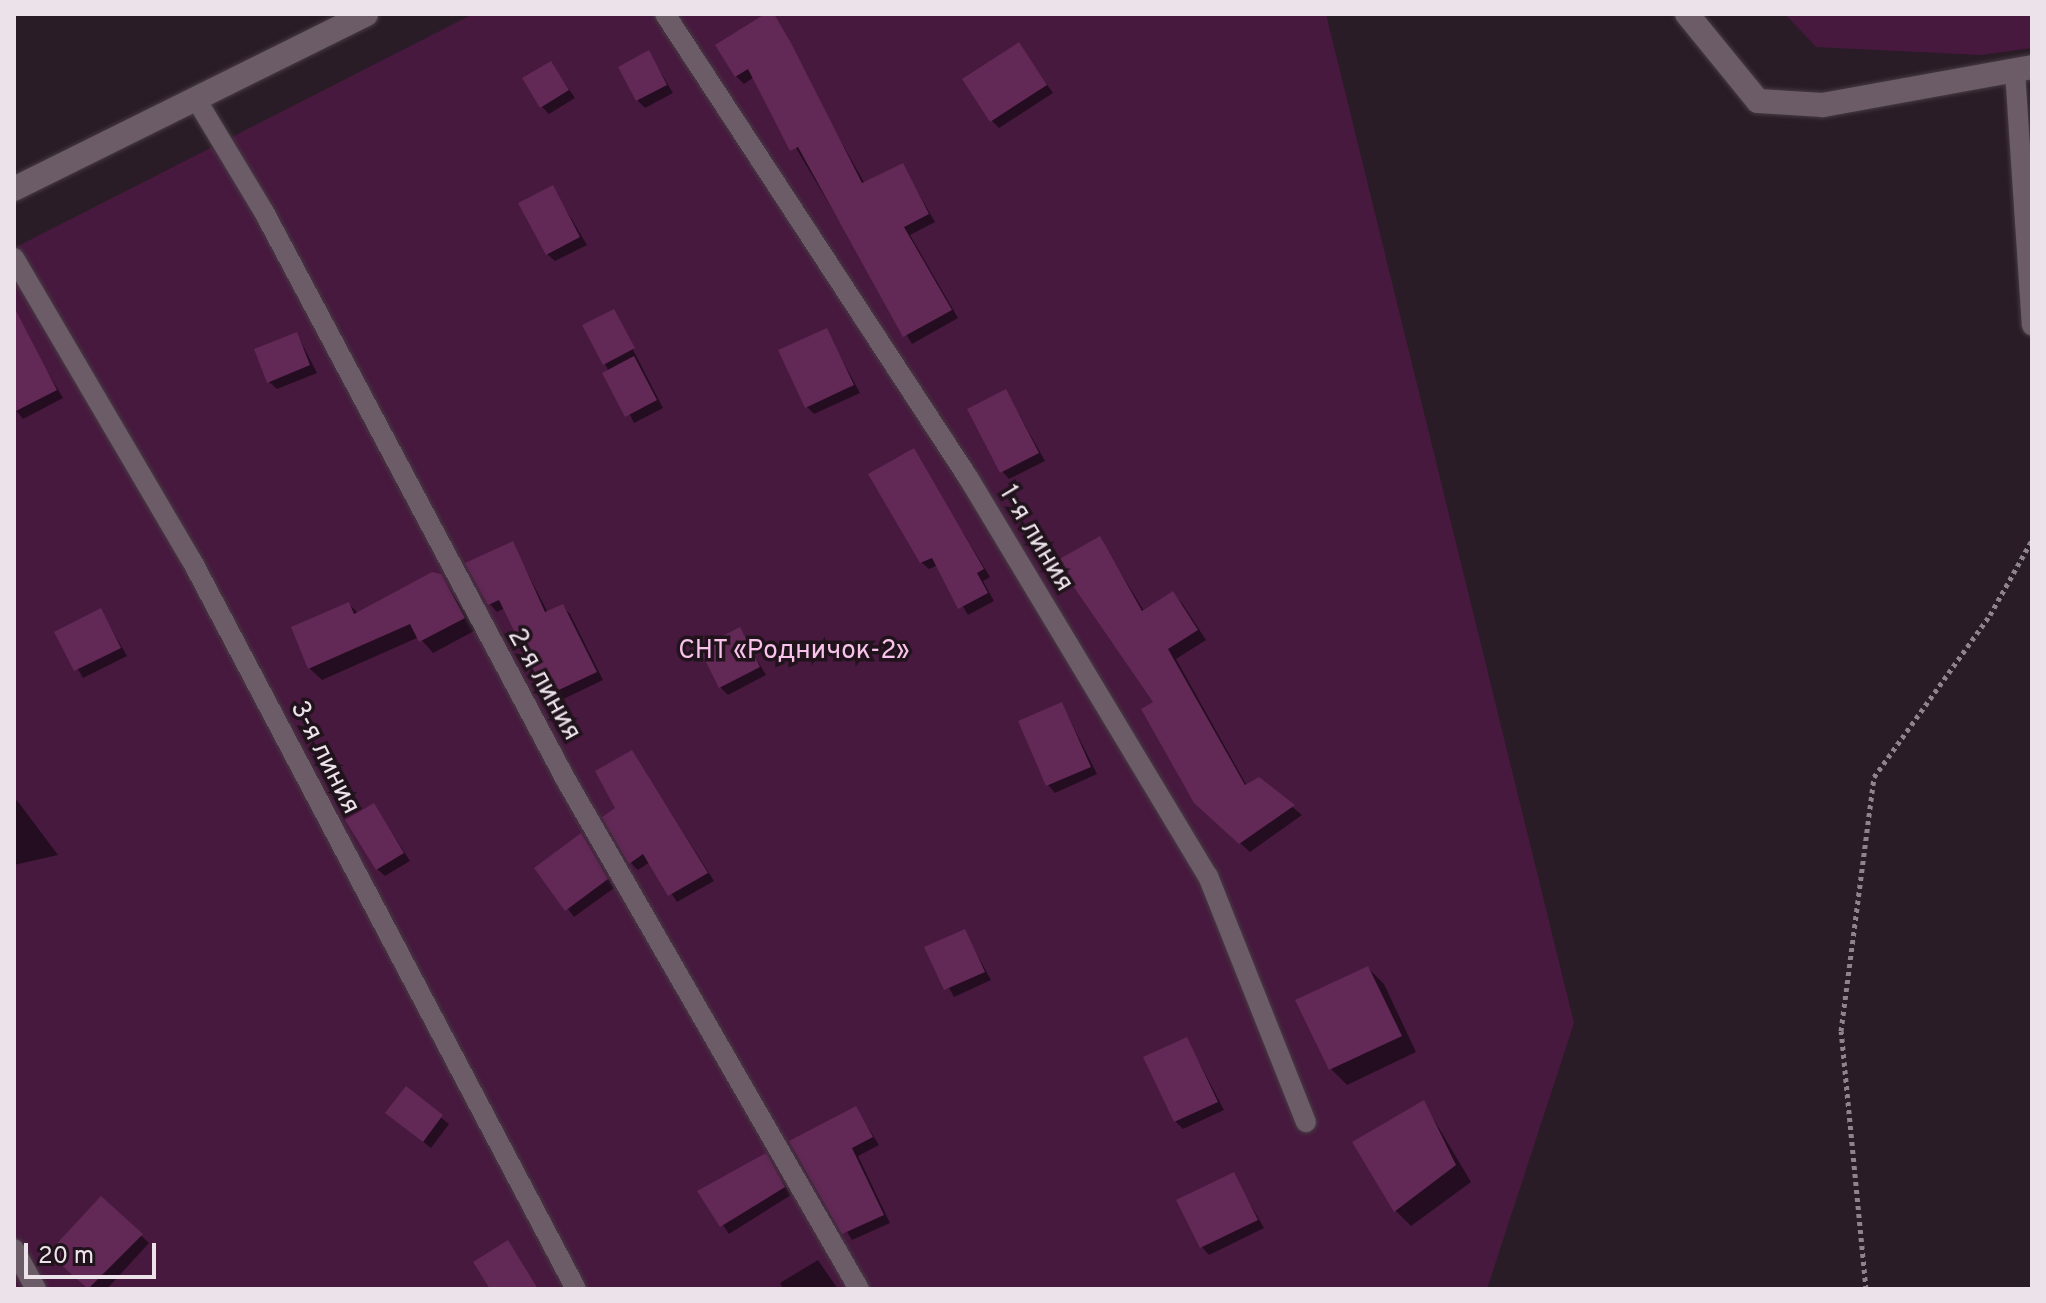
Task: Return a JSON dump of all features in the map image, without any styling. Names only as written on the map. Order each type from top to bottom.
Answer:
[{"type":"street","points":[[14,189],[366,14]]},
{"type":"street","points":[[1687,14],[1758,101],[1823,105],[2024,69]]},
{"type":"lane","name":"1-я линия","points":[[665,14],[969,479],[1208,876],[1306,1122]]},
{"type":"lane","points":[[2024,69],[2032,325]]},
{"type":"lane","name":"2-я линия","points":[[196,99],[264,212],[558,766],[859,1289]]},
{"type":"lane","name":"3-я линия","points":[[14,258],[192,561],[576,1289]]},
{"type":"lane","points":[[14,1249],[36,1289]]},
{"type":"path","points":[[1866,1289],[1841,1031],[1874,777],[1990,615],[2032,540]]},
{"type":"green space","name":"СНТ «Родничок-2»","points":[[473,14],[1326,14],[1574,1023],[1487,1289],[14,1289],[14,248]]},
{"type":"green space","points":[[1785,14],[2032,14],[2032,48],[1981,55],[1816,47]]},
{"type":"building","points":[[765,14],[774,14],[791,43],[862,183],[903,163],[929,214],[904,227],[952,310],[903,337],[798,147],[790,151],[748,69],[735,77],[715,45]]},
{"type":"building","points":[[1019,42],[1047,85],[990,122],[962,79]]},
{"type":"building","points":[[649,50],[667,85],[636,101],[618,67]]},
{"type":"building","points":[[551,61],[569,90],[540,108],[522,78]]},
{"type":"building","points":[[553,185],[580,237],[546,255],[518,203]]},
{"type":"building","points":[[14,307],[57,390],[14,412]]},
{"type":"building","points":[[614,309],[635,348],[603,365],[582,325]]},
{"type":"building","points":[[827,328],[854,385],[805,408],[778,350]]},
{"type":"building","points":[[297,332],[310,365],[267,383],[254,349]]},
{"type":"building","points":[[634,356],[657,400],[625,417],[602,373]]},
{"type":"building","points":[[1006,389],[1039,453],[1000,473],[967,409]]},
{"type":"building","points":[[914,448],[984,569],[977,573],[988,593],[958,609],[932,558],[920,563],[868,474]]},
{"type":"building","points":[[1100,536],[1142,611],[1173,591],[1198,630],[1168,649],[1245,785],[1259,777],[1295,805],[1239,844],[1194,803],[1141,709],[1153,702],[1056,561]]},
{"type":"building","points":[[513,541],[545,612],[563,604],[597,672],[546,696],[499,600],[488,605],[465,563]]},
{"type":"building","points":[[432,572],[441,574],[465,618],[419,642],[410,624],[308,669],[291,627],[349,602],[354,614]]},
{"type":"building","points":[[101,608],[121,648],[74,671],[54,632]]},
{"type":"building","points":[[740,627],[760,667],[719,688],[699,648]]},
{"type":"building","points":[[1062,702],[1091,767],[1046,786],[1018,721]]},
{"type":"building","points":[[632,750],[708,873],[668,896],[643,854],[629,864],[602,817],[615,808],[595,771]]},
{"type":"building","points":[[374,803],[404,853],[376,870],[345,820]]},
{"type":"building","points":[[581,833],[608,879],[565,911],[534,868]]},
{"type":"building","points":[[965,929],[985,972],[944,990],[924,947]]},
{"type":"building","points":[[1368,966],[1402,1036],[1329,1070],[1295,1000]]},
{"type":"building","points":[[1187,1037],[1218,1102],[1174,1122],[1143,1057]]},
{"type":"building","points":[[406,1086],[443,1115],[423,1142],[385,1113]]},
{"type":"building","points":[[1424,1100],[1456,1165],[1394,1212],[1352,1142]]},
{"type":"building","points":[[856,1106],[873,1137],[852,1148],[884,1215],[842,1234],[789,1141]]},
{"type":"building","points":[[766,1153],[785,1187],[720,1227],[697,1191]]},
{"type":"building","points":[[1234,1172],[1258,1220],[1200,1248],[1176,1200]]},
{"type":"building","points":[[101,1196],[143,1234],[88,1289],[48,1253]]},
{"type":"building","points":[[508,1240],[538,1289],[490,1289],[473,1262]]}]
